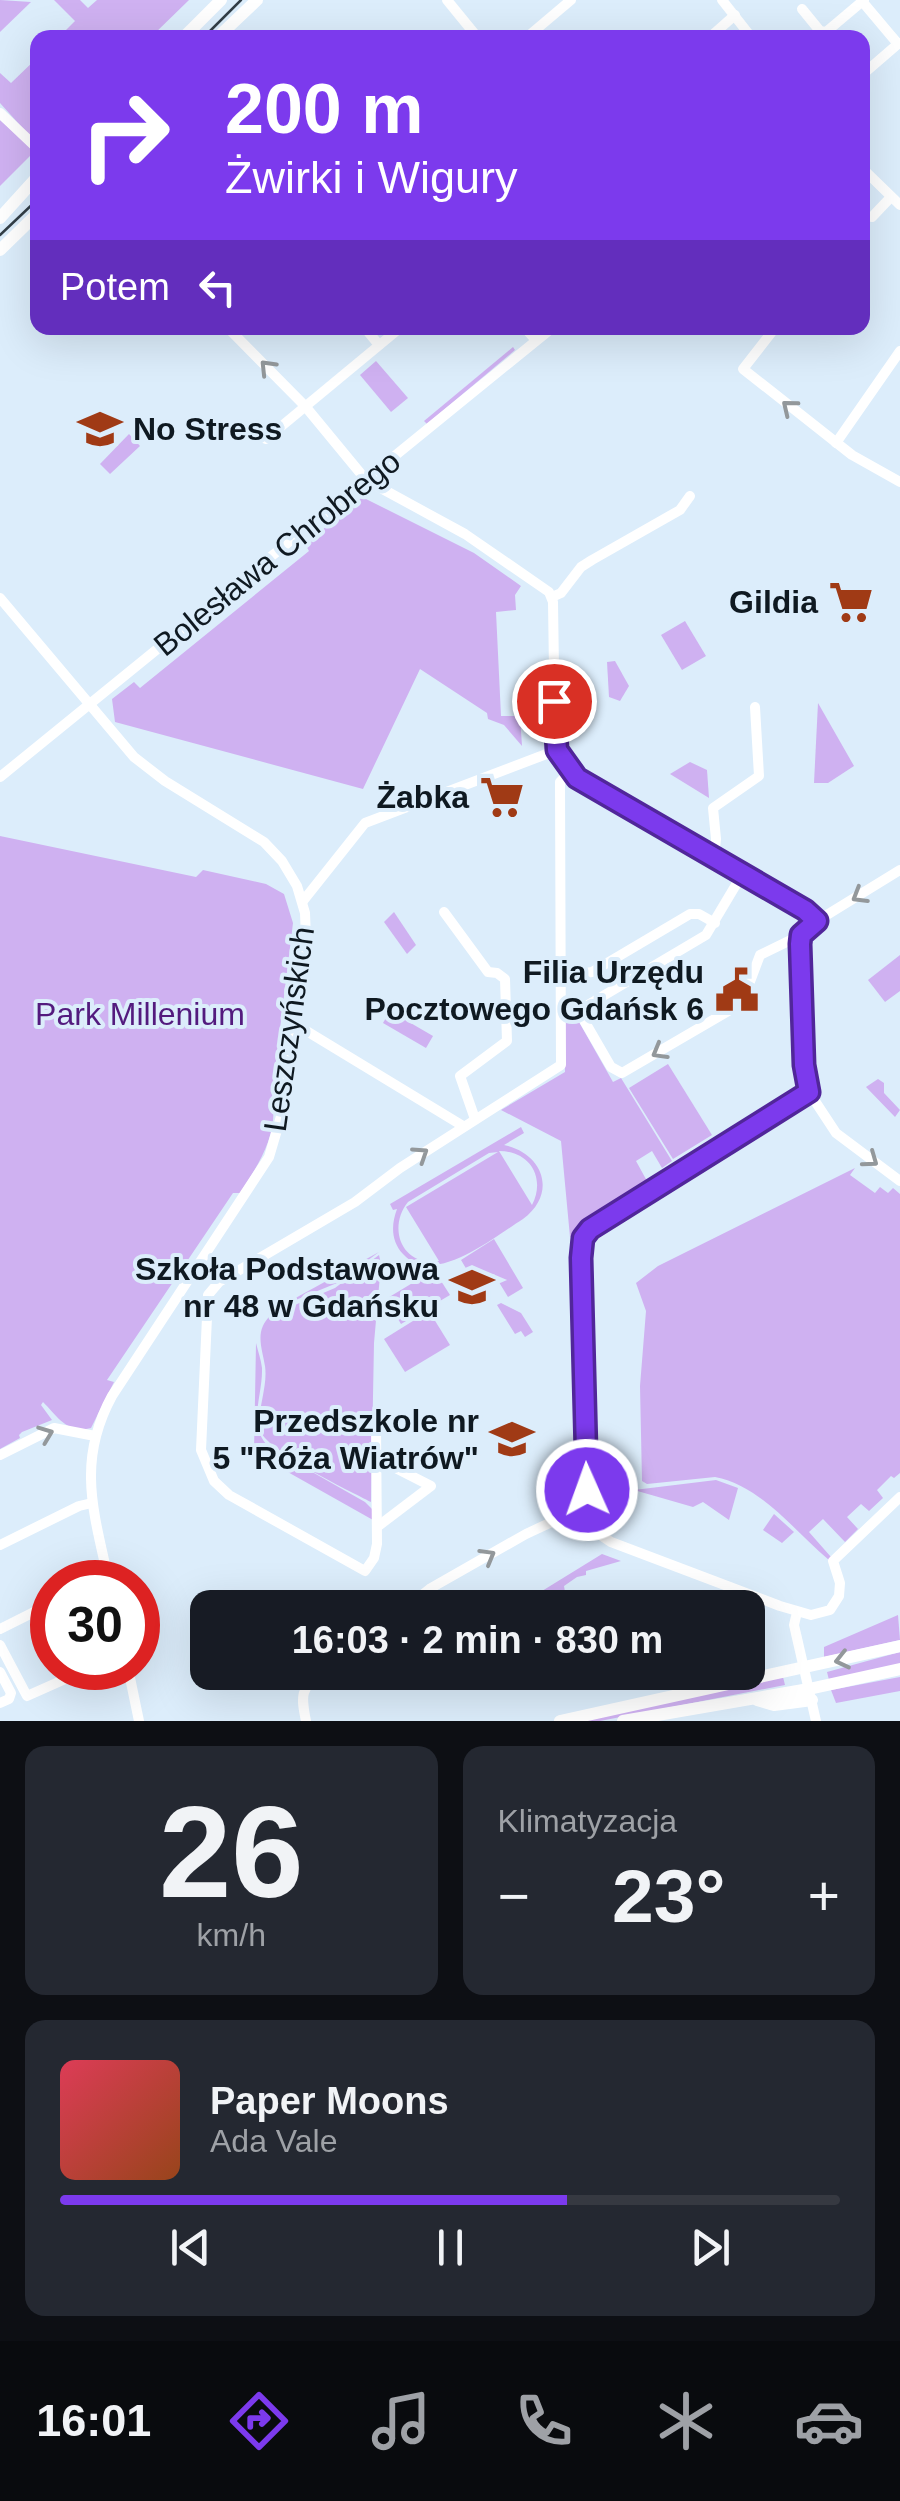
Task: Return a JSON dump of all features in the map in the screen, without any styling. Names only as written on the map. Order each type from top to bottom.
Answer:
[{"type":"main road","points":[[191,30],[221,0]]},
{"type":"main road","points":[[226,30],[257,0]]},
{"type":"main road","points":[[0,218],[30,185]]},
{"type":"main road","points":[[0,250],[30,222]]},
{"type":"main road","points":[[560,1721],[900,1646]]},
{"type":"main road","points":[[880,1651],[900,1661]]},
{"type":"main road","points":[[623,1721],[754,1699],[810,1694],[900,1669]]},
{"type":"street","points":[[446,0],[471,30]]},
{"type":"street","points":[[535,30],[571,0]]},
{"type":"street","points":[[722,0],[746,30]]},
{"type":"street","points":[[828,30],[863,0],[899,43],[870,68]]},
{"type":"street","points":[[802,9],[819,30]]},
{"type":"street","points":[[718,30],[735,16]]},
{"type":"street","points":[[0,113],[30,141]]},
{"type":"street","points":[[870,176],[896,201],[870,220]]},
{"type":"street","points":[[235,335],[305,406],[366,480],[465,534],[552,597]]},
{"type":"street","points":[[371,335],[379,345]]},
{"type":"street","points":[[266,439],[391,335]]},
{"type":"street","points":[[532,335],[536,340]]},
{"type":"street","name":"Bolesława Chrobrego","points":[[0,777],[543,335]]},
{"type":"street","points":[[770,335],[743,370],[836,443],[900,482]]},
{"type":"street","points":[[836,443],[900,351]]},
{"type":"street","points":[[552,597],[561,593],[581,567],[680,510],[690,496]]},
{"type":"street","points":[[552,597],[557,750],[570,771],[587,786],[742,873],[817,921]]},
{"type":"street","name":"Leszczyńskich","points":[[0,598],[144,766],[274,852],[289,870],[303,901],[306,938],[295,1024],[280,1125],[269,1157],[112,1396],[95,1436],[89,1465],[92,1503],[105,1560]]},
{"type":"street","points":[[714,858],[713,808],[759,776],[755,707]]},
{"type":"street","name":"Leszczyńskich","points":[[303,901],[364,823],[557,750]]},
{"type":"street","points":[[376,1426],[376,1553],[364,1571],[229,1495],[214,1481],[200,1450],[210,1291],[355,1202],[475,1118],[561,1066],[560,782],[570,771]]},
{"type":"street","points":[[578,1010],[610,1068],[622,1073],[742,1003],[760,955],[801,935],[900,870]]},
{"type":"street","points":[[562,1008],[578,1010],[706,935],[742,873]]},
{"type":"street","points":[[444,912],[488,972],[505,979],[507,1041],[460,1076],[475,1118]]},
{"type":"street","points":[[561,977],[592,972],[690,914],[715,922]]},
{"type":"street","points":[[801,935],[804,1065],[809,1092],[836,1134],[900,1181]]},
{"type":"street","points":[[295,1024],[463,1126]]},
{"type":"street","points":[[809,1092],[586,1233],[581,1243],[586,1506],[600,1534],[612,1542],[797,1612],[820,1614],[833,1608],[840,1588],[833,1561],[900,1497]]},
{"type":"street","points":[[190,1278],[210,1291]]},
{"type":"street","points":[[0,1455],[54,1428],[95,1436]]},
{"type":"street","points":[[376,1458],[431,1486],[376,1528]]},
{"type":"street","points":[[0,1545],[92,1503]]},
{"type":"street","points":[[428,1590],[526,1534],[586,1506]]},
{"type":"street","points":[[797,1612],[794,1625],[816,1721]]},
{"type":"street","points":[[0,1628],[30,1614]]},
{"type":"street","points":[[0,1645],[27,1696],[40,1690]]},
{"type":"street","points":[[0,1672],[11,1693],[0,1703]]},
{"type":"street","points":[[133,1690],[139,1721]]},
{"type":"street","points":[[303,1690],[306,1721]]},
{"type":"green space","points":[[0,0],[31,2],[0,32]]},
{"type":"green space","points":[[54,0],[80,0],[88,8],[97,0],[189,0],[158,30],[66,30],[75,21]]},
{"type":"green space","points":[[30,65],[30,136],[0,103],[0,73],[11,83]]},
{"type":"green space","points":[[0,120],[30,147],[30,156],[0,186]]},
{"type":"green space","points":[[513,347],[515,350],[427,424],[424,421]]},
{"type":"green space","points":[[376,361],[408,398],[391,412],[360,375]]},
{"type":"green space","points":[[129,434],[140,446],[110,474],[100,464]]},
{"type":"green space","points":[[362,497],[474,553],[521,586],[515,595],[516,610],[496,612],[501,716],[520,716],[522,746],[504,725],[488,719],[487,713],[420,669],[363,789],[115,722],[112,699],[134,682],[140,688],[309,551],[305,544]]},
{"type":"green space","points":[[685,621],[706,656],[682,670],[661,635]]},
{"type":"green space","points":[[615,661],[629,686],[620,701],[609,697],[607,662]]},
{"type":"green space","points":[[818,703],[854,766],[828,783],[814,783]]},
{"type":"green space","points":[[690,762],[707,770],[709,798],[670,774]]},
{"type":"green space","name":"Park Millenium","points":[[0,836],[196,877],[203,870],[266,884],[284,894],[293,923],[272,1094],[273,1121],[255,1170],[240,1193],[233,1193],[107,1380],[114,1382],[91,1428],[69,1426],[43,1402],[41,1405],[52,1420],[22,1432],[20,1438],[0,1449]]},
{"type":"green space","points":[[394,912],[416,945],[407,954],[384,922]]},
{"type":"green space","points":[[900,955],[900,991],[885,1002],[868,980]]},
{"type":"green space","points":[[390,1011],[433,1036],[426,1048],[383,1023]]},
{"type":"green space","points":[[570,1012],[613,1082],[621,1078],[672,1161],[662,1168],[652,1151],[636,1161],[647,1181],[593,1215],[593,1223],[570,1237],[561,1141],[501,1110],[565,1072],[564,1017]]},
{"type":"green space","points":[[668,1064],[712,1135],[673,1159],[629,1088]]},
{"type":"green space","points":[[878,1079],[884,1083],[884,1093],[900,1110],[895,1117],[866,1087]]},
{"type":"green space","points":[[521,1127],[524,1133],[504,1145],[528,1156],[541,1175],[543,1186],[534,1209],[523,1219],[463,1256],[430,1265],[416,1263],[396,1244],[393,1233],[397,1209],[393,1210],[390,1204]],"holes":[[[499,1151],[519,1156],[532,1168],[537,1185],[532,1205]],[[498,1152],[406,1207],[439,1261],[426,1261],[407,1252],[399,1223],[408,1202],[489,1153]]]},
{"type":"green space","points":[[855,1168],[850,1175],[875,1193],[880,1187],[888,1193],[893,1188],[900,1194],[900,1473],[877,1490],[883,1498],[869,1511],[861,1504],[847,1517],[858,1529],[845,1542],[823,1519],[809,1532],[831,1557],[829,1560],[777,1511],[732,1482],[715,1477],[647,1484],[642,1481],[640,1386],[646,1311],[636,1283],[658,1266]]},
{"type":"green space","points":[[494,1239],[523,1288],[508,1297],[494,1274],[476,1285],[461,1260]]},
{"type":"green space","points":[[379,1252],[337,1283],[281,1306]]},
{"type":"green space","points":[[379,1255],[371,1502],[309,1469],[265,1438],[259,1421],[266,1374],[260,1339],[262,1327],[271,1315],[335,1288]]},
{"type":"green space","points":[[434,1270],[450,1295],[401,1324],[386,1299]]},
{"type":"green space","points":[[501,1303],[521,1313],[533,1332],[525,1337],[521,1331],[515,1334],[497,1305]]},
{"type":"green space","points":[[429,1311],[450,1345],[405,1372],[384,1339]]},
{"type":"green space","points":[[256,1343],[262,1368],[257,1421],[263,1440],[270,1448],[365,1502],[373,1510],[373,1520],[254,1453]]},
{"type":"green space","points":[[716,1480],[738,1488],[729,1520],[703,1502],[693,1507],[634,1490]]},
{"type":"green space","points":[[774,1514],[794,1532],[782,1543],[763,1530]]},
{"type":"green space","points":[[602,1554],[621,1561],[586,1571],[586,1575],[564,1586],[565,1590],[544,1590]]},
{"type":"green space","points":[[898,1615],[900,1640],[824,1657],[824,1647]]},
{"type":"green space","points":[[900,1652],[900,1664],[829,1680],[827,1672]]},
{"type":"green space","points":[[783,1677],[785,1685],[765,1689],[765,1681]]},
{"type":"green space","points":[[900,1677],[900,1691],[836,1703],[831,1690]]},
{"type":"green space","points":[[724,1690],[759,1690],[600,1721],[584,1721]]},
{"type":"tram line","points":[[211,30],[241,0]]},
{"type":"tram line","points":[[0,235],[30,207]]},
{"type":"place","name":"No Stress","points":[[100,429]]},
{"type":"place","name":"Gildia","points":[[851,602]]},
{"type":"place","name":"Żabka","points":[[502,797]]},
{"type":"place","name":"Filia Urzędu Pocztowego Gdańsk 6","points":[[737,990]]},
{"type":"place","name":"Szkoła Podstawowa nr 48 w Gdańsku","points":[[472,1287]]},
{"type":"place","name":"Przedszkole nr 5 \"Róża Wiatrów\"","points":[[512,1439]]},
{"type":"route","points":[[554,701],[557,750],[577,778],[805,910],[817,921],[801,935],[800,944],[804,1065],[809,1092],[590,1229],[583,1238],[587,1490]]}]
